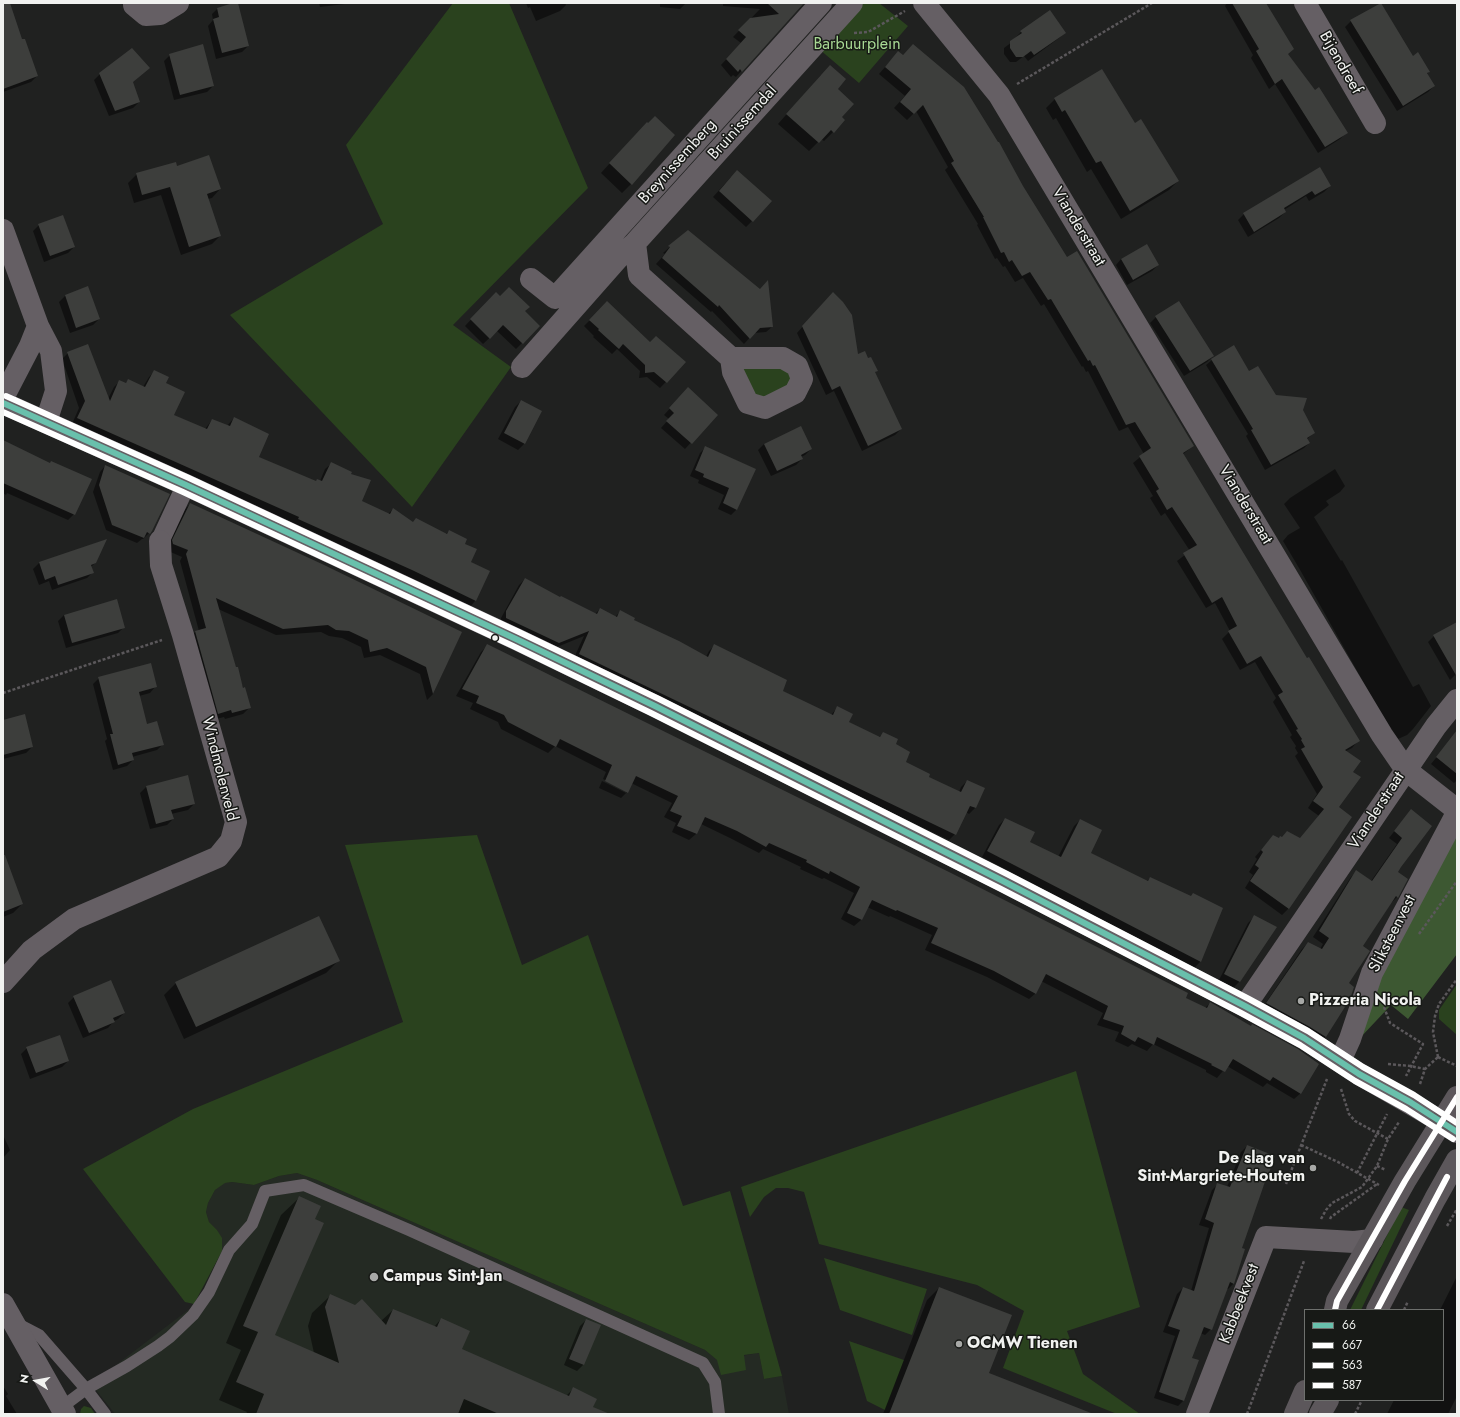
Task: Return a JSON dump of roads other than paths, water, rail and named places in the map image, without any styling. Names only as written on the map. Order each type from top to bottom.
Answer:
[{"type":"main road","points":[[1335,1309],[1337,1301],[1398,1195],[1450,1127],[1457,1097]]},
{"type":"main road","points":[[1378,1309],[1435,1198],[1457,1160]]},
{"type":"main road","points":[[1295,1414],[1304,1393]]},
{"type":"main road","points":[[1320,1414],[1327,1401]]},
{"type":"street","points":[[134,3],[134,5],[146,14],[160,14],[178,3]]},
{"type":"street","name":"Breynissemberg","points":[[532,279],[555,298],[821,3]]},
{"type":"street","name":"Bruinissemdal","points":[[522,367],[620,256],[635,243],[852,3]]},
{"type":"street","name":"Bijendreef","points":[[1305,3],[1375,123]]},
{"type":"street","name":"Vianderstraat","points":[[915,6],[999,95],[1382,735],[1406,770],[1245,1006]]},
{"type":"street","points":[[3,230],[38,326],[51,351],[56,391],[46,422]]},
{"type":"street","points":[[635,243],[639,275],[731,358]]},
{"type":"street","points":[[3,398],[30,346],[38,326]]},
{"type":"street","points":[[3,403],[186,485],[523,642],[655,706],[1004,881],[1245,1006],[1304,1038],[1359,1074],[1450,1127]]},
{"type":"street","name":"Windmolenveld","points":[[3,982],[32,950],[74,919],[218,857],[231,841],[236,822],[183,635],[161,565],[160,541],[186,485]]},
{"type":"street","points":[[1406,770],[1436,726],[1457,700]]},
{"type":"street","name":"Sliksteenvest","points":[[1340,1061],[1350,1039],[1372,973],[1457,812],[1406,770]]},
{"type":"street","name":"Kabbeekvest","points":[[1197,1414],[1266,1237],[1354,1242],[1372,1240]]},
{"type":"street","points":[[3,1304],[64,1410]]},
{"type":"lane","points":[[64,1410],[86,1389],[127,1366],[158,1346],[170,1337],[193,1315],[209,1292],[229,1250],[252,1224],[265,1191],[304,1185],[417,1233],[703,1363],[715,1382],[719,1414]]},
{"type":"lane","points":[[14,1322],[39,1335],[86,1389],[105,1414]]},
{"type":"place","name":"Pizzeria Nicola","points":[[1301,1001]]},
{"type":"place","name":"De slag van Sint-Margriete-Houtem","points":[[1313,1168]]},
{"type":"place","name":"Campus Sint-Jan","points":[[374,1277]]},
{"type":"place","name":"OCMW Tienen","points":[[959,1344]]},
{"type":"park label","name":"Barbuurplein","points":[[857,45]]}]
